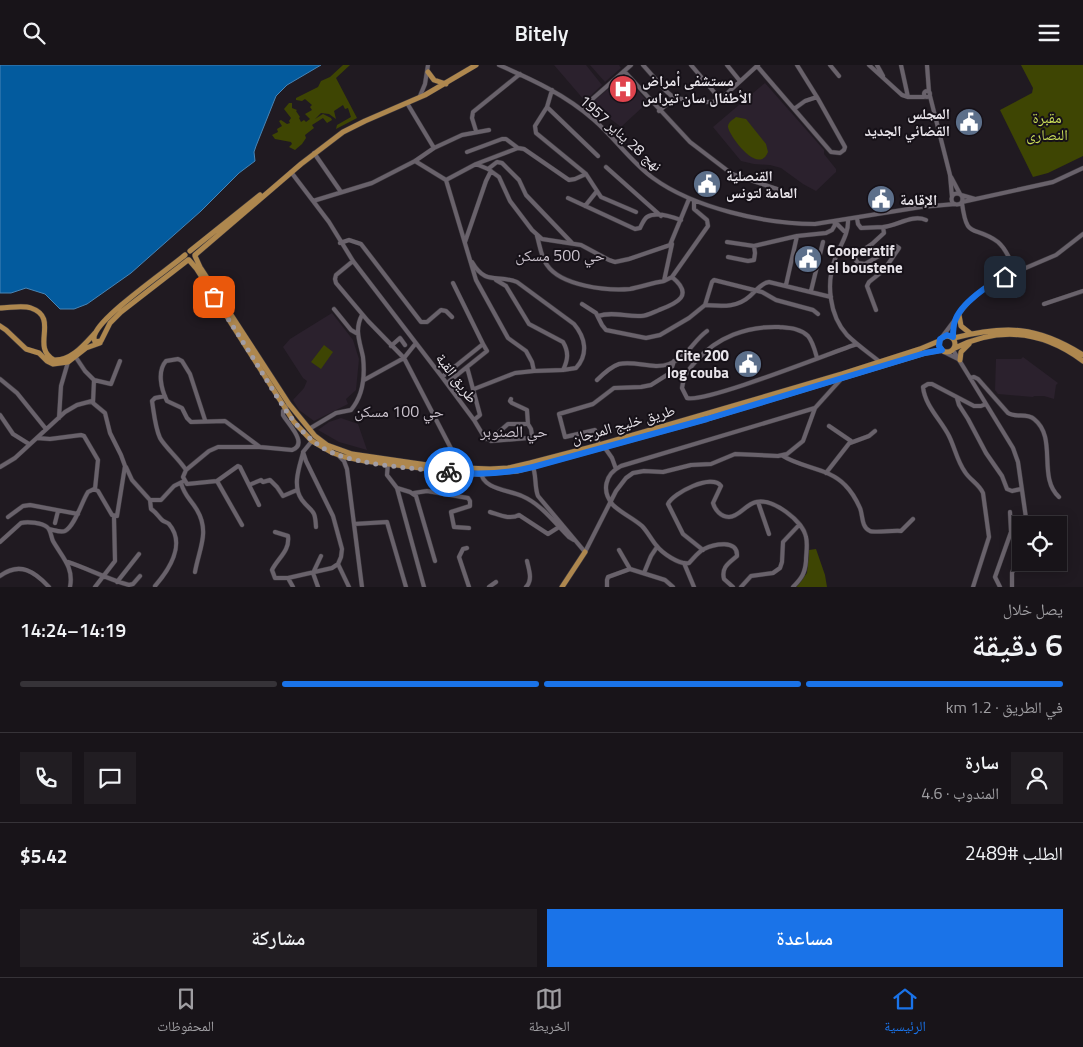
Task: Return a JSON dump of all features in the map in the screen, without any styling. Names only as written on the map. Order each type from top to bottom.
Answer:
[{"type":"main road","points":[[193,254],[314,153],[354,126],[422,96],[476,65]]},
{"type":"main road","points":[[428,68],[436,81],[447,83]]},
{"type":"main road","points":[[193,254],[284,175],[291,172]]},
{"type":"main road","points":[[180,266],[188,264],[198,267],[198,257],[202,248]]},
{"type":"main road","points":[[188,258],[187,252],[193,254]]},
{"type":"main road","points":[[43,348],[51,359],[63,360],[83,346],[118,308],[188,258],[194,259],[193,254]]},
{"type":"main road","name":"طريق خليج المرجان","points":[[193,254],[198,267],[287,406],[294,422],[312,441],[351,458],[481,472],[517,471],[599,445],[843,376],[925,353],[943,351]]},
{"type":"main road","points":[[0,326],[23,347],[38,353],[50,363],[68,362],[87,348],[96,346],[101,341],[110,323],[121,312],[188,258]]},
{"type":"main road","name":"طريق خليج المرجان","points":[[188,258],[198,267]]},
{"type":"main road","points":[[0,308],[29,307],[41,315],[46,328],[43,348],[38,353]]},
{"type":"main road","points":[[959,315],[961,326],[972,334]]},
{"type":"main road","points":[[953,338],[998,329],[1026,331],[1051,337],[1083,355]]},
{"type":"main road","points":[[95,333],[94,341],[97,343],[101,341]]},
{"type":"main road","points":[[954,349],[956,343],[953,338],[947,335],[940,339],[939,346],[943,351],[948,352],[977,339],[998,334],[1010,334],[1038,339],[1067,351],[1083,361]]},
{"type":"main road","name":"طريق خليج المرجان","points":[[532,465],[605,448],[843,376],[920,349],[940,339]]},
{"type":"main road","points":[[960,360],[961,352],[977,339]]},
{"type":"main road","name":"طريق خليج المرجان","points":[[287,406],[309,429],[338,452],[352,453],[388,462]]},
{"type":"main road","points":[[457,461],[466,469]]},
{"type":"main road","points":[[457,461],[457,470]]},
{"type":"main road","name":"طريق خليج المرجان","points":[[457,470],[466,469],[481,472]]},
{"type":"main road","points":[[562,587],[586,552]]},
{"type":"street","name":"نهج 28 يناير 1957","points":[[499,65],[552,90],[581,109],[606,131],[647,173],[663,185],[694,201],[780,223],[815,224],[937,205],[955,204]]},
{"type":"street","points":[[581,109],[631,65]]},
{"type":"street","points":[[643,65],[674,98],[705,102],[720,99],[758,65],[831,152],[840,153],[845,147],[797,65]]},
{"type":"street","points":[[691,65],[720,99]]},
{"type":"street","points":[[727,65],[740,81]]},
{"type":"street","points":[[830,65],[839,76]]},
{"type":"street","points":[[869,65],[898,92],[908,97],[927,94]]},
{"type":"street","points":[[876,65],[886,81]]},
{"type":"street","points":[[901,65],[908,97]]},
{"type":"street","points":[[927,65],[927,94],[950,175],[952,201],[963,215]]},
{"type":"street","points":[[422,96],[428,68]]},
{"type":"street","points":[[624,71],[659,111],[690,142],[732,175],[777,189]]},
{"type":"street","points":[[476,131],[472,118],[473,112],[520,74]]},
{"type":"street","points":[[552,90],[547,107],[535,126],[535,131],[586,174],[604,198],[636,212]]},
{"type":"street","points":[[794,109],[817,97]]},
{"type":"street","points":[[659,111],[674,98]]},
{"type":"street","points":[[407,103],[434,148]]},
{"type":"street","points":[[547,107],[598,156]]},
{"type":"street","points":[[313,201],[372,183],[455,138],[476,131],[489,130]]},
{"type":"street","points":[[467,151],[506,139],[569,180],[586,174]]},
{"type":"street","points":[[446,180],[476,164],[518,148]]},
{"type":"street","points":[[314,153],[341,192]]},
{"type":"street","points":[[415,161],[446,180],[476,280],[508,338],[526,351],[534,371]]},
{"type":"street","points":[[465,243],[490,170],[497,162],[502,163],[519,180],[526,195],[572,243]]},
{"type":"street","points":[[476,164],[490,170],[499,177],[510,201],[537,236],[543,258],[549,268],[558,275],[578,284],[588,286],[624,289],[664,281],[672,277],[708,226],[707,220],[694,209],[694,201]]},
{"type":"street","points":[[606,167],[661,216]]},
{"type":"street","points":[[955,204],[1029,188],[1053,181],[1083,168]]},
{"type":"street","name":"طريق القبة","points":[[291,172],[329,222],[340,243],[353,261],[447,383],[486,439]]},
{"type":"street","points":[[950,175],[963,198],[965,223],[971,229],[1002,246],[1015,273]]},
{"type":"street","points":[[585,206],[597,191]]},
{"type":"street","points":[[952,197],[956,194],[975,199]]},
{"type":"street","points":[[568,197],[635,229],[641,227],[647,217],[661,216],[681,220]]},
{"type":"street","name":"نهج 28 يناير 1957","points":[[937,205],[952,197]]},
{"type":"street","points":[[664,281],[672,244],[689,199]]},
{"type":"street","points":[[857,218],[861,228],[891,226],[918,217],[926,220]]},
{"type":"street","points":[[857,218],[846,231],[830,273],[829,285],[831,297],[842,327],[857,344],[880,362]]},
{"type":"street","points":[[845,220],[846,231]]},
{"type":"street","points":[[834,221],[846,231]]},
{"type":"street","points":[[728,242],[754,247],[797,236],[826,233],[832,230],[835,225],[834,221]]},
{"type":"street","points":[[876,310],[866,286],[884,270],[891,258],[899,250],[896,246],[865,264],[858,263],[855,258],[857,254],[884,235],[883,227]]},
{"type":"street","points":[[940,339],[973,297],[982,290],[995,281],[1056,255],[1083,234]]},
{"type":"street","points":[[537,236],[548,241],[572,243],[590,249],[615,262],[637,257],[672,244]]},
{"type":"street","points":[[786,285],[797,236]]},
{"type":"street","points":[[340,243],[349,240],[361,244],[421,322],[427,322],[441,310],[446,311],[452,317]]},
{"type":"street","points":[[811,291],[823,243]]},
{"type":"street","points":[[728,257],[748,261],[754,260],[754,247]]},
{"type":"street","points":[[467,255],[481,274],[506,286],[529,324],[563,342],[567,353],[567,363],[562,370]]},
{"type":"street","points":[[353,261],[336,275],[336,283],[358,305],[362,315],[404,358],[457,461]]},
{"type":"street","points":[[598,316],[614,313],[641,316],[676,304],[682,298],[682,289],[672,277]]},
{"type":"street","points":[[474,389],[515,373],[576,368],[582,361],[585,347],[580,331],[574,324],[517,282],[510,279],[493,279]]},
{"type":"street","points":[[705,305],[714,280],[762,292],[776,301],[813,310],[818,314]]},
{"type":"street","points":[[582,304],[598,316],[606,329],[646,338],[660,335],[675,327],[705,305],[733,305],[748,298],[767,282],[831,297]]},
{"type":"street","points":[[447,383],[488,351],[482,344],[453,283]]},
{"type":"street","points":[[1044,304],[1083,291]]},
{"type":"street","points":[[334,309],[351,330],[358,334]]},
{"type":"street","points":[[309,429],[336,413],[351,410],[358,399],[364,380],[363,358],[358,334],[362,315]]},
{"type":"street","points":[[368,321],[372,317]]},
{"type":"street","points":[[953,338],[955,320]]},
{"type":"street","points":[[817,358],[808,337],[796,329],[754,328],[727,337],[708,349],[685,375],[682,384],[683,393],[687,398],[702,398],[817,358],[857,344]]},
{"type":"street","points":[[597,380],[618,364],[663,366],[690,350],[706,331]]},
{"type":"street","points":[[391,345],[400,338],[405,345]]},
{"type":"street","points":[[364,380],[404,358],[416,343]]},
{"type":"street","points":[[442,377],[482,344]]},
{"type":"street","points":[[954,349],[1013,448],[1018,461],[1026,516]]},
{"type":"street","points":[[943,351],[960,360]]},
{"type":"street","points":[[75,357],[94,380],[112,384],[120,361]]},
{"type":"street","points":[[205,421],[190,374],[182,361],[178,359],[166,361],[160,373],[167,401],[182,408],[187,419],[191,422],[225,421],[260,447]]},
{"type":"street","points":[[599,445],[595,430],[566,437],[559,414],[593,404],[614,388],[651,385],[670,373],[674,361]]},
{"type":"street","points":[[59,418],[61,386],[68,362]]},
{"type":"street","points":[[467,367],[480,415],[474,420]]},
{"type":"street","points":[[783,456],[803,441],[815,408],[843,376]]},
{"type":"street","points":[[970,378],[978,379],[1008,413],[1014,416],[1033,418],[1040,426],[1045,437],[1050,484],[1059,497]]},
{"type":"street","points":[[0,379],[17,393],[46,429]]},
{"type":"street","points":[[94,380],[92,401],[105,413],[110,433],[122,455],[132,480],[150,500],[151,509],[158,514],[160,519],[169,523],[175,536],[176,552],[167,573],[155,586]]},
{"type":"street","points":[[973,587],[989,537],[983,493],[981,488],[969,478],[956,458],[950,439],[926,398],[924,386],[932,384],[974,406],[981,407],[986,405]]},
{"type":"street","points":[[165,396],[153,399],[157,430],[161,440],[176,455],[186,469]]},
{"type":"street","points":[[957,397],[959,405],[1008,489],[1012,491],[1021,489]]},
{"type":"street","points":[[486,439],[494,442],[528,438],[532,435],[528,424],[527,410],[512,403],[511,399]]},
{"type":"street","points":[[0,467],[15,458],[46,429],[77,405],[92,401]]},
{"type":"street","points":[[195,572],[204,539],[204,529],[201,517],[184,492],[183,477],[186,469],[209,451],[218,447],[260,447],[292,451],[298,447],[299,440],[283,415],[287,406]]},
{"type":"street","points":[[694,587],[684,563],[657,547],[645,529],[610,501],[606,492],[608,477],[616,469],[815,408]]},
{"type":"street","points":[[0,415],[13,434],[29,445]]},
{"type":"street","points":[[486,439],[494,436],[508,424],[528,424]]},
{"type":"street","points":[[829,426],[851,439],[850,443]]},
{"type":"street","points":[[826,473],[850,443],[870,436],[875,431]]},
{"type":"street","points":[[36,438],[50,439],[84,436],[98,460],[95,489],[114,517],[114,561],[104,578],[95,587]]},
{"type":"street","points":[[312,441],[303,452],[297,479],[297,490],[302,500],[315,513],[316,527]]},
{"type":"street","points":[[605,448],[616,469]]},
{"type":"street","points":[[275,532],[288,536],[289,541],[287,549],[275,564],[272,574],[275,578],[288,578],[313,573],[332,568],[338,564],[342,549],[333,516],[303,452]]},
{"type":"street","points":[[338,452],[347,469],[362,587]]},
{"type":"street","points":[[532,465],[535,472],[535,485],[538,497],[586,552],[610,501],[625,479],[636,472],[665,472],[714,463],[735,454],[783,456],[832,475],[845,484],[855,497],[861,510],[862,520],[868,531],[901,531],[914,519]]},
{"type":"street","points":[[347,469],[351,458]]},
{"type":"street","points":[[388,462],[388,478],[398,488],[424,587]]},
{"type":"street","points":[[114,517],[118,514],[119,499],[126,467]]},
{"type":"street","points":[[150,500],[161,500],[174,486],[183,482],[191,484],[217,481],[238,467],[259,505]]},
{"type":"street","points":[[481,472],[484,481],[488,484],[532,501],[569,537],[576,541]]},
{"type":"street","points":[[249,485],[261,480],[270,480],[278,487],[283,496],[297,490]]},
{"type":"street","points":[[703,550],[687,538],[668,507],[671,499],[697,484],[712,480],[717,481],[722,486],[713,499],[714,506],[722,515],[732,517],[749,504],[758,501],[774,504],[784,510],[798,525],[806,538],[805,572],[793,587]]},
{"type":"street","points":[[217,481],[242,525]]},
{"type":"street","points":[[398,488],[414,493],[427,491],[468,498],[470,506],[451,512],[454,527],[469,527]]},
{"type":"street","points":[[0,542],[21,523],[25,522],[44,525],[49,529],[65,531],[78,514],[88,491],[95,489]]},
{"type":"street","points":[[414,493],[435,561]]},
{"type":"street","points":[[532,501],[538,497]]},
{"type":"street","points":[[758,501],[769,534]]},
{"type":"street","points":[[8,517],[23,506],[30,505],[78,514]]},
{"type":"street","points":[[55,523],[58,511]]},
{"type":"street","points":[[1000,587],[996,571],[1011,532],[1010,511]]},
{"type":"street","points":[[490,512],[509,517],[522,517],[548,534],[559,527]]},
{"type":"street","points":[[354,524],[387,522],[406,587]]},
{"type":"street","points":[[741,587],[751,576],[773,573],[780,568],[783,542],[798,525]]},
{"type":"street","points":[[49,529],[53,541],[68,562],[72,581],[70,587]]},
{"type":"street","points":[[684,563],[689,563],[703,550],[727,545],[735,547],[737,556],[727,564],[723,571],[724,579],[733,587]]},
{"type":"street","points":[[644,573],[657,547]]},
{"type":"street","points":[[467,548],[463,549],[459,557],[469,587]]},
{"type":"street","points":[[619,550],[630,569]]},
{"type":"street","points":[[118,582],[139,554]]},
{"type":"street","points":[[318,587],[313,573],[321,555]]},
{"type":"street","points":[[526,587],[530,583],[527,561]]},
{"type":"street","points":[[68,562],[118,582],[133,584],[140,577]]},
{"type":"street","points":[[338,564],[349,587]]},
{"type":"street","points":[[607,587],[608,577],[630,569],[665,580],[672,587]]},
{"type":"street","points":[[0,576],[12,570],[29,570],[49,587]]},
{"type":"street","points":[[1012,587],[1013,571]]},
{"type":"street","points":[[288,578],[293,587]]},
{"type":"street","points":[[489,587],[496,582]]},
{"type":"shaded area","points":[[554,65],[586,65],[602,85],[585,101]]},
{"type":"shaded area","points":[[590,65],[619,65],[621,68],[605,82]]},
{"type":"shaded area","name":"مستشفى أمراض الأطفال سان تيراس","points":[[624,75],[648,102],[621,127],[591,104]]},
{"type":"shaded area","points":[[765,83],[824,150],[824,154],[836,169],[836,172],[816,191],[781,168],[741,161],[713,127]]},
{"type":"shaded area","points":[[332,313],[353,340],[359,359],[356,390],[346,399],[348,404],[314,421],[299,410],[293,400],[304,388],[307,381],[303,378],[283,347],[290,339]]},
{"type":"shaded area","points":[[1023,357],[1058,383],[1054,399],[1044,396],[998,394],[995,390],[996,359],[1021,359]]},
{"type":"shaded area","points":[[341,418],[358,424],[367,450],[339,442],[318,430],[329,422]]},
{"type":"green space","points":[[343,65],[350,65],[336,78],[357,118],[336,129],[337,125],[351,117],[348,108],[345,109],[343,105],[334,111],[336,119],[329,114],[321,113],[315,119],[323,114],[332,120],[327,123],[323,118],[312,125],[314,128],[305,135],[306,138],[302,144],[295,150],[289,147],[292,144],[291,142],[275,139],[272,135],[278,132],[277,129],[282,126],[279,121],[281,120],[287,124],[290,123],[291,118],[284,109],[289,103],[292,103],[292,108],[297,110],[301,122],[304,120],[306,122],[310,119],[305,114],[312,110],[310,107],[312,105],[305,99],[302,101],[296,100],[296,98],[318,87],[321,81],[330,77]]},
{"type":"green space","name":"مقبرة النصارى","points":[[1021,65],[1083,65],[1083,156],[1048,173],[1033,177],[1000,110],[1032,93],[1033,88]]},
{"type":"green space","points":[[736,117],[746,119],[766,144],[768,152],[763,158],[751,157],[732,137],[728,126]]},
{"type":"green space","points":[[324,345],[333,352],[321,369],[311,362]]},
{"type":"green space","points":[[816,549],[827,587],[796,587],[807,573],[809,550]]},
{"type":"water","points":[[0,65],[321,65],[287,85],[276,96],[254,152],[255,161],[239,173],[201,211],[131,273],[87,304],[74,309],[60,309],[45,294],[26,288],[11,293],[0,293]]},
{"type":"way so far","points":[[214,297],[294,422],[312,441],[333,453],[345,457],[449,472]]},
{"type":"place","name":"مستشفى أمراض الأطفال سان تيراس","points":[[623,89]]},
{"type":"place","name":"المجلس القضائي الجديد","points":[[969,122]]},
{"type":"place","name":"القنصلية العامة لتونس","points":[[707,184]]},
{"type":"place","name":"الإقامة","points":[[881,199]]},
{"type":"place","name":"Cooperatif el boustene","points":[[808,259]]},
{"type":"place","name":"Cite 200 log couba","points":[[748,364]]},
{"type":"district","name":"حي 500 مسكن","points":[[560,255]]},
{"type":"district","name":"حي 100 مسكن","points":[[399,411]]},
{"type":"district","name":"حي الصنوبر","points":[[514,431]]},
{"type":"route","points":[[449,472],[481,474],[517,471],[707,419],[925,353],[942,350],[939,346],[940,339],[947,335],[953,337],[955,320],[966,305],[989,285],[1005,277]]}]
